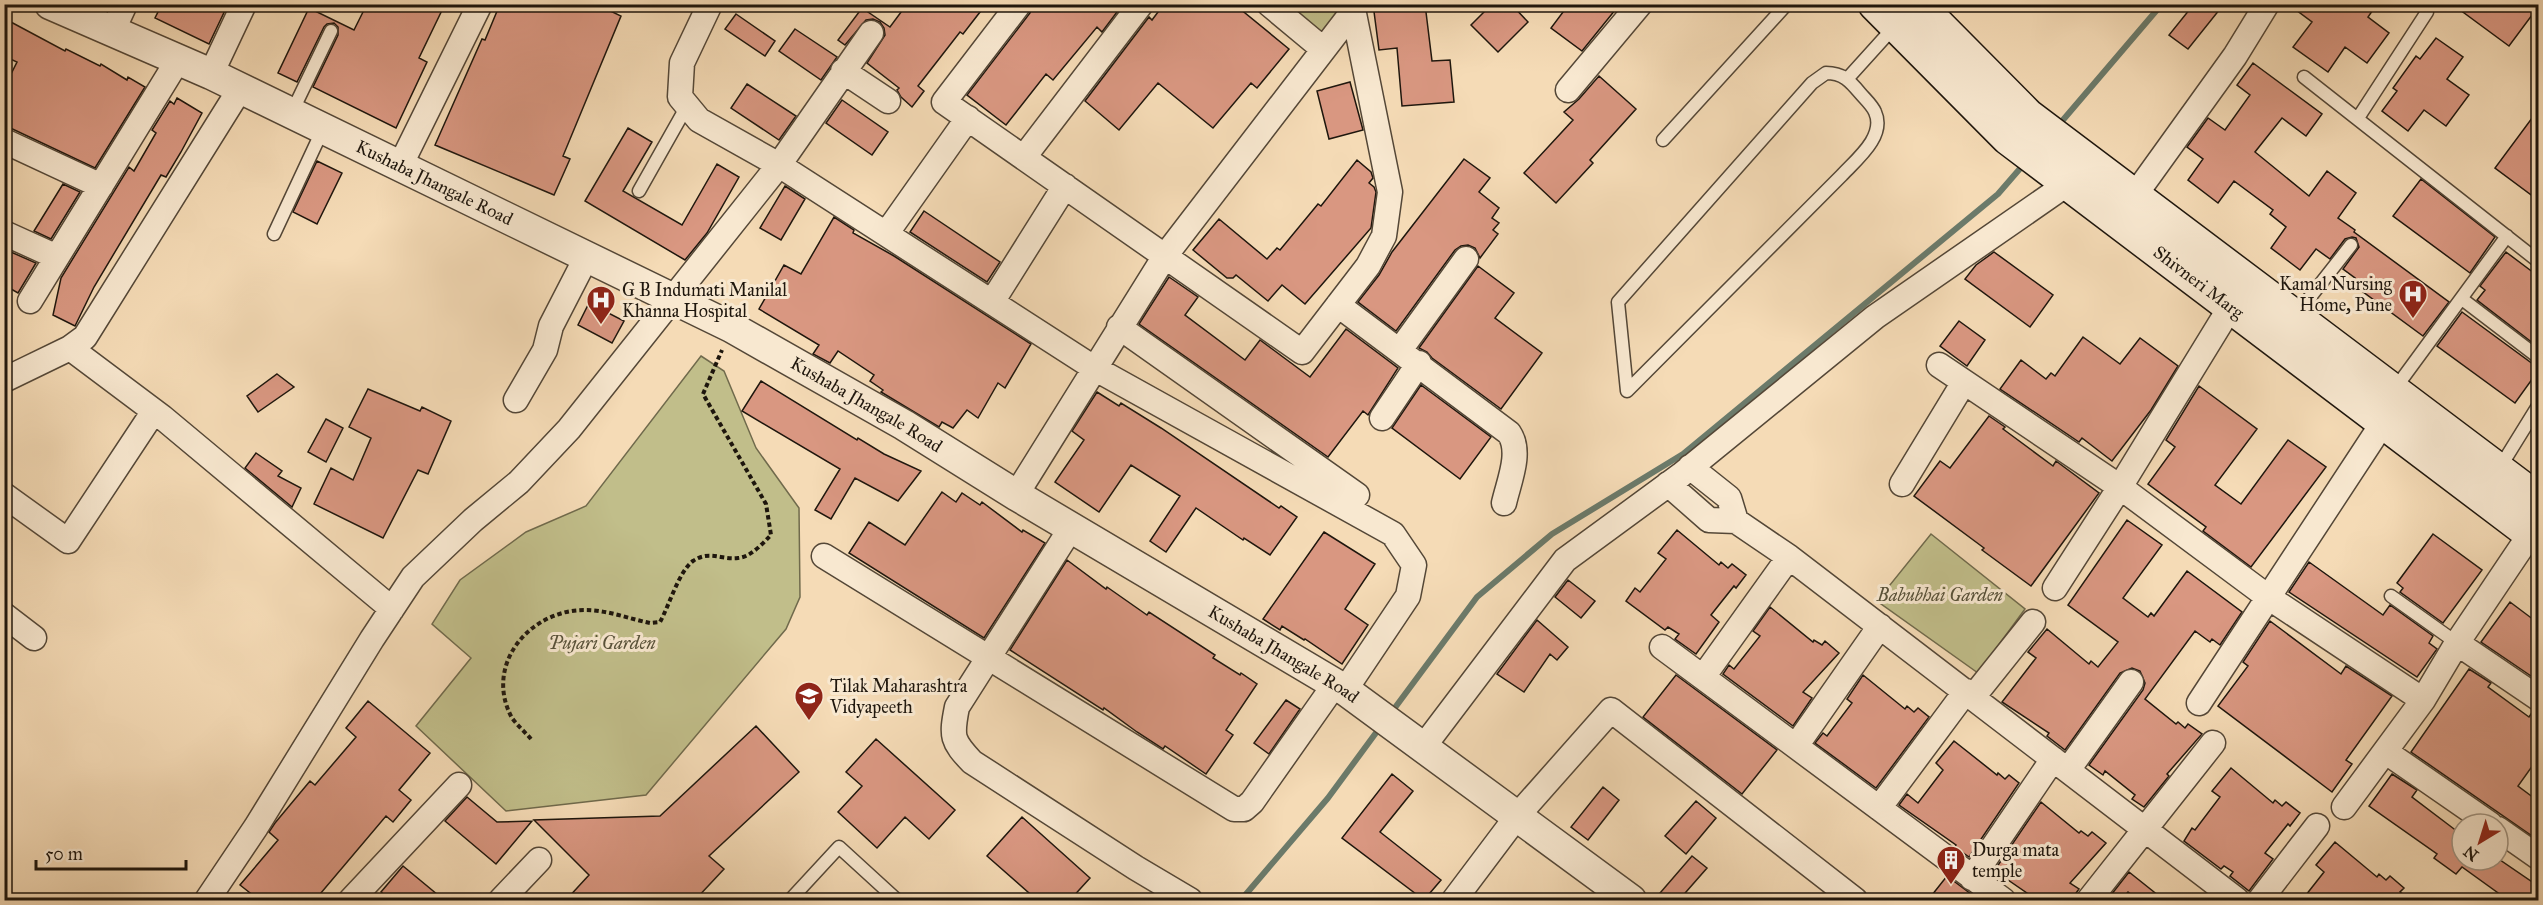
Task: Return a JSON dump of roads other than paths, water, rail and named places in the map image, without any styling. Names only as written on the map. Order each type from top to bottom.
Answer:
[{"type":"main road","name":"Shivneri Marg","points":[[1896,11],[2063,167],[2230,306],[2393,403],[2498,470],[2538,500]]},
{"type":"main road","name":"Shivneri Marg","points":[[2063,167],[2135,195],[2296,316],[2393,403],[2534,536]]},
{"type":"street","points":[[211,74],[244,4]]},
{"type":"street","points":[[400,166],[480,4]]},
{"type":"street","points":[[710,4],[682,63],[680,97],[699,120],[779,165],[1094,368],[1394,534],[1414,565],[1408,596],[1346,691],[1252,802],[1244,809],[1234,809],[824,556]]},
{"type":"street","points":[[1019,4],[944,102],[1302,352],[1368,266],[1384,236],[1390,192],[1353,7]]},
{"type":"street","points":[[1024,157],[1140,4]]},
{"type":"street","points":[[1269,4],[1323,49]]},
{"type":"street","points":[[1568,90],[1640,4]]},
{"type":"street","points":[[2135,195],[2235,56],[2267,4]]},
{"type":"street","name":"Kushaba Jhangale Road","points":[[66,7],[119,17],[178,60],[675,298],[904,425],[1016,495],[1346,691],[1631,900]]},
{"type":"street","points":[[1016,495],[1165,256],[1353,7]]},
{"type":"street","points":[[207,900],[413,577],[473,520],[519,482],[568,429],[779,165],[871,33]]},
{"type":"street","points":[[30,301],[178,60]]},
{"type":"street","points":[[843,71],[888,101]]},
{"type":"street","points":[[4,380],[70,348],[85,337],[240,89]]},
{"type":"street","points":[[886,234],[968,118]]},
{"type":"street","points":[[4,141],[101,186]]},
{"type":"street","points":[[1416,741],[1565,560],[1690,467],[2063,167]]},
{"type":"street","points":[[992,302],[1065,186]]},
{"type":"street","points":[[4,233],[57,257]]},
{"type":"street","points":[[516,400],[545,350],[551,326],[587,256]]},
{"type":"street","points":[[1382,418],[1410,357],[1466,260]]},
{"type":"street","points":[[1338,305],[1509,433],[1515,442],[1516,453],[1504,502]]},
{"type":"street","points":[[2055,588],[2120,487],[2230,306]]},
{"type":"street","points":[[1119,327],[1358,495]]},
{"type":"street","points":[[70,348],[154,411],[392,609]]},
{"type":"street","points":[[1939,365],[2120,487],[2268,597],[2423,700]]},
{"type":"street","points":[[1902,483],[1965,382]]},
{"type":"street","points":[[2199,703],[2393,403]]},
{"type":"street","points":[[4,495],[68,541],[154,411]]},
{"type":"street","points":[[1690,467],[1729,498],[1736,521]]},
{"type":"street","points":[[1668,484],[1709,520],[1736,521],[1789,557],[2232,899]]},
{"type":"street","points":[[1071,528],[957,707],[953,726],[955,744],[972,762],[1136,868],[1190,900]]},
{"type":"street","points":[[2344,807],[2423,700],[2457,643],[2534,536]]},
{"type":"street","points":[[1703,677],[1789,557]]},
{"type":"street","points":[[4,615],[34,638]]},
{"type":"street","points":[[1880,808],[1969,694],[2033,622]]},
{"type":"street","points":[[1796,746],[1880,626]]},
{"type":"street","points":[[2457,643],[2538,698]]},
{"type":"street","points":[[1662,646],[2003,900]]},
{"type":"street","points":[[1972,878],[2061,765],[2131,682]]},
{"type":"street","points":[[1454,900],[1518,815],[1611,710],[1855,900]]},
{"type":"street","points":[[2089,900],[2213,743]]},
{"type":"street","points":[[2386,752],[2473,812]]},
{"type":"street","points":[[351,900],[459,785]]},
{"type":"street","points":[[2260,900],[2317,826]]},
{"type":"street","points":[[2510,837],[2538,857]]},
{"type":"street","points":[[501,900],[539,860]]},
{"type":"lane","points":[[1663,140],[1787,4]]},
{"type":"lane","points":[[1848,78],[1896,11]]},
{"type":"lane","points":[[2358,118],[2427,12]]},
{"type":"lane","points":[[292,113],[331,31]]},
{"type":"lane","points":[[1826,73],[1837,73],[1848,78],[1875,111],[1878,124],[1872,142],[1627,391],[1618,302],[1812,83],[1826,73]]},
{"type":"lane","points":[[2304,78],[2538,261]]},
{"type":"lane","points":[[639,190],[687,106]]},
{"type":"lane","points":[[274,234],[322,129]]},
{"type":"lane","points":[[2393,403],[2507,236]]},
{"type":"lane","points":[[2296,316],[2351,245]]},
{"type":"lane","points":[[2462,299],[2538,357]]},
{"type":"lane","points":[[2498,470],[2538,406]]},
{"type":"lane","points":[[2391,596],[2457,643]]},
{"type":"lane","points":[[790,900],[839,847],[897,900]]},
{"type":"waterway","points":[[2057,127],[2162,4]]},
{"type":"waterway","points":[[1391,713],[1477,597],[1552,534],[1683,454],[1998,194],[2024,164]]},
{"type":"waterway","points":[[1241,900],[1328,798],[1381,726]]},
{"type":"place","name":"Kamal Nursing Home, Pune","points":[[2413,320]]},
{"type":"place","name":"G B Indumati Manilal Khanna Hospital","points":[[601,326]]},
{"type":"place","name":"Tilak Maharashtra Vidyapeeth","points":[[809,722]]},
{"type":"place","name":"Durga mata temple","points":[[1951,886]]},
{"type":"park label","name":"Babubhai Garden","points":[[1940,595]]},
{"type":"park label","name":"Pujari Garden","points":[[602,643]]}]
